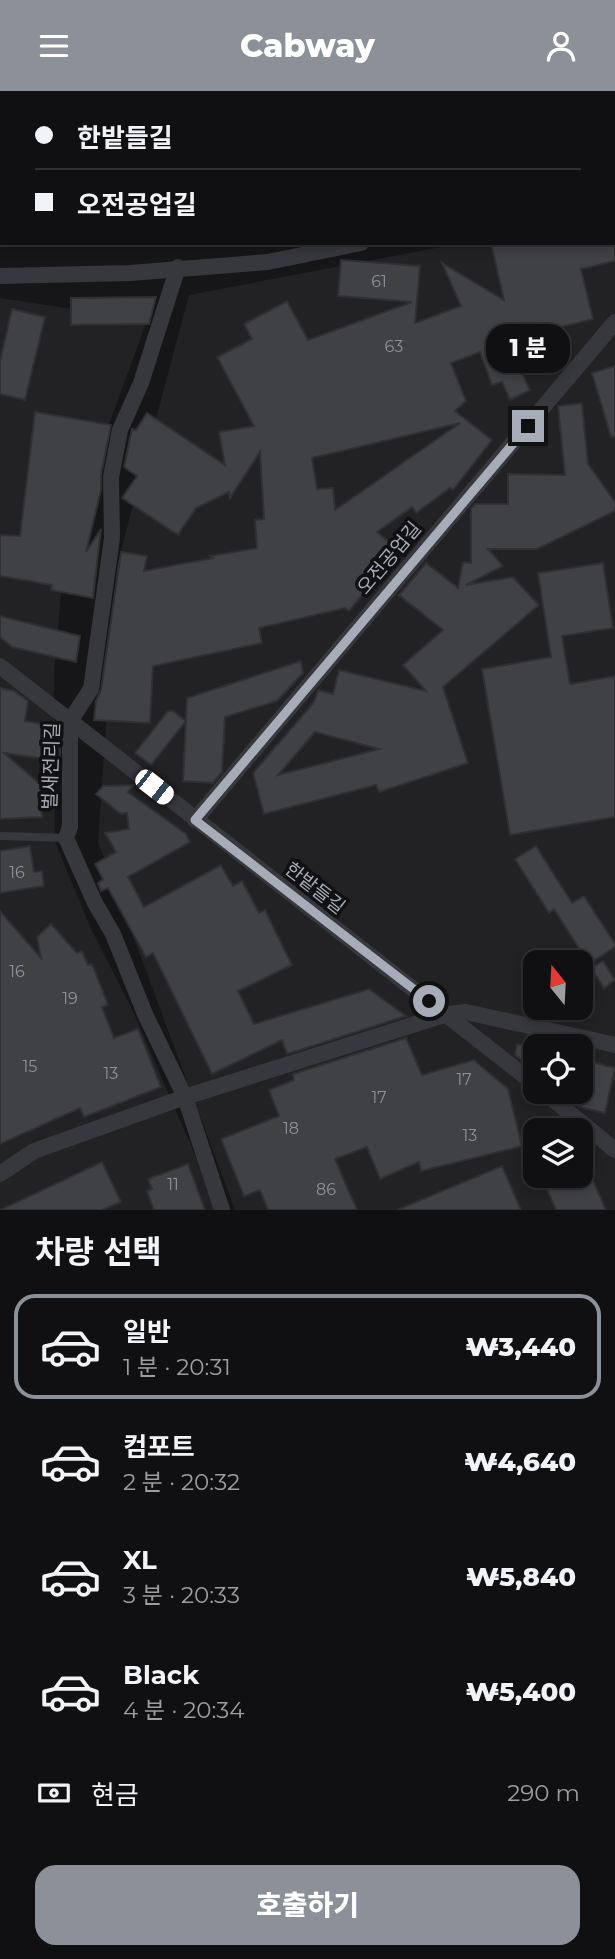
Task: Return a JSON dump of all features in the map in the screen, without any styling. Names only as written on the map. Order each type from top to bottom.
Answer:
[{"type":"street","points":[[0,276],[130,273],[178,267],[268,262],[351,245]]},
{"type":"street","name":"벌새전리길","points":[[178,267],[141,383],[120,430],[111,477],[112,538],[91,689],[70,721],[70,827],[66,838],[95,903],[113,934],[145,1013],[185,1097],[222,1210]]},
{"type":"street","name":"오전공업길","points":[[195,820],[615,322]]},
{"type":"street","name":"한밭들길","points":[[0,666],[393,976],[447,1014],[523,1075]]},
{"type":"street","points":[[0,1174],[34,1151],[185,1097],[447,1014],[466,1012],[615,1045]]},
{"type":"street","points":[[559,1104],[615,1150]]},
{"type":"lane","points":[[0,836],[66,838]]},
{"type":"shaded area","points":[[452,245],[615,245],[615,1210],[235,1210],[98,842],[117,565],[189,295]]},
{"type":"shaded area","points":[[0,298],[147,320],[65,546],[54,674],[55,842],[91,929],[132,1009],[196,1157],[214,1210],[0,1210]]},
{"type":"building","points":[[491,245],[615,245],[615,261],[581,269],[593,319],[517,338],[520,346],[511,350],[530,390],[510,400],[502,382],[492,385],[480,352],[451,363],[466,401],[455,411],[492,440],[453,490],[450,488],[416,513],[412,507],[377,532],[399,550],[349,611],[345,608],[259,628],[262,643],[153,666],[150,723],[94,720],[96,701],[101,690],[121,552],[147,556],[144,571],[257,548],[255,520],[264,519],[260,452],[230,498],[229,492],[196,508],[178,535],[122,498],[137,476],[124,467],[132,429],[136,430],[147,413],[225,465],[219,432],[254,426],[217,357],[252,339],[244,324],[287,301],[308,340],[412,302],[338,296],[341,260],[420,266],[415,323],[461,306],[442,263],[504,300]],"holes":[[[460,423],[335,510],[333,488],[317,489],[312,458]]]},
{"type":"building","points":[[156,297],[149,324],[71,325],[71,298]]},
{"type":"building","points":[[12,309],[45,317],[25,400],[0,394],[0,361]]},
{"type":"building","points":[[615,366],[615,436],[611,437],[592,373]]},
{"type":"building","points":[[582,403],[588,464],[615,502],[615,511],[537,549],[488,549],[503,566],[466,585],[513,577],[539,605],[443,687],[468,763],[379,792],[376,785],[264,814],[253,773],[314,702],[318,690],[333,694],[339,670],[426,691],[403,665],[443,630],[399,595],[426,563],[458,588],[463,562],[471,563],[471,509],[475,504],[508,504],[508,474],[565,475],[558,406]],"holes":[[[315,732],[379,749],[278,775]]]},
{"type":"building","points":[[35,412],[111,425],[101,475],[101,490],[86,552],[101,529],[93,598],[51,590],[52,585],[0,576],[0,535],[20,536]]},
{"type":"building","points":[[603,563],[613,628],[562,636],[570,684],[615,676],[615,817],[510,835],[482,669],[551,657],[538,573]]},
{"type":"building","points":[[0,616],[80,636],[76,662],[12,647],[0,637]]},
{"type":"building","points":[[301,661],[303,673],[277,701],[225,717],[222,772],[213,783],[183,781],[187,698]]},
{"type":"building","points":[[0,688],[14,691],[28,701],[25,721],[60,727],[60,761],[4,753],[41,785],[42,817],[0,819]]},
{"type":"building","points":[[168,711],[173,711],[186,721],[151,765],[135,753]]},
{"type":"building","points":[[134,785],[128,792],[186,834],[190,842],[128,877],[144,907],[221,865],[233,886],[242,881],[259,913],[265,910],[292,965],[238,991],[254,1024],[369,989],[406,1016],[287,1054],[282,1040],[212,1074],[153,953],[146,957],[108,888],[101,891],[98,883],[103,879],[95,864],[116,852],[105,833],[129,829],[127,813],[121,814],[96,794],[103,786]]},
{"type":"building","points":[[30,846],[34,872],[42,871],[44,886],[0,893],[0,851]]},
{"type":"building","points":[[536,846],[572,903],[584,896],[615,947],[593,961],[593,950],[580,950],[554,909],[549,913],[515,859]]},
{"type":"building","points":[[0,911],[41,958],[37,937],[51,924],[77,953],[82,951],[88,965],[92,964],[108,1005],[102,1007],[114,1038],[138,1029],[161,1087],[84,1117],[80,1108],[0,1144]]},
{"type":"building","points":[[603,961],[615,980],[604,988],[593,967]]},
{"type":"building","points":[[406,1038],[422,1075],[474,1060],[508,1089],[522,1146],[421,1171],[419,1162],[380,1179],[367,1147],[335,1159],[357,1210],[268,1210],[260,1190],[244,1196],[221,1139],[279,1116],[269,1090],[294,1080],[293,1074]]},
{"type":"building","points":[[517,1044],[523,1045],[523,1061],[515,1055]]},
{"type":"building","points":[[593,1062],[615,1068],[605,1113],[575,1104],[593,1104]]},
{"type":"building","points":[[102,1162],[121,1202],[102,1210],[0,1210]]},
{"type":"building","points":[[188,1164],[205,1210],[154,1210],[147,1191],[152,1189],[148,1179]]},
{"type":"building","points":[[502,1166],[521,1210],[397,1210]]},
{"type":"building","points":[[593,1181],[606,1210],[556,1210],[546,1188],[593,1188]]},
{"type":"route","points":[[429,1001],[393,976],[195,820],[528,426]]}]
